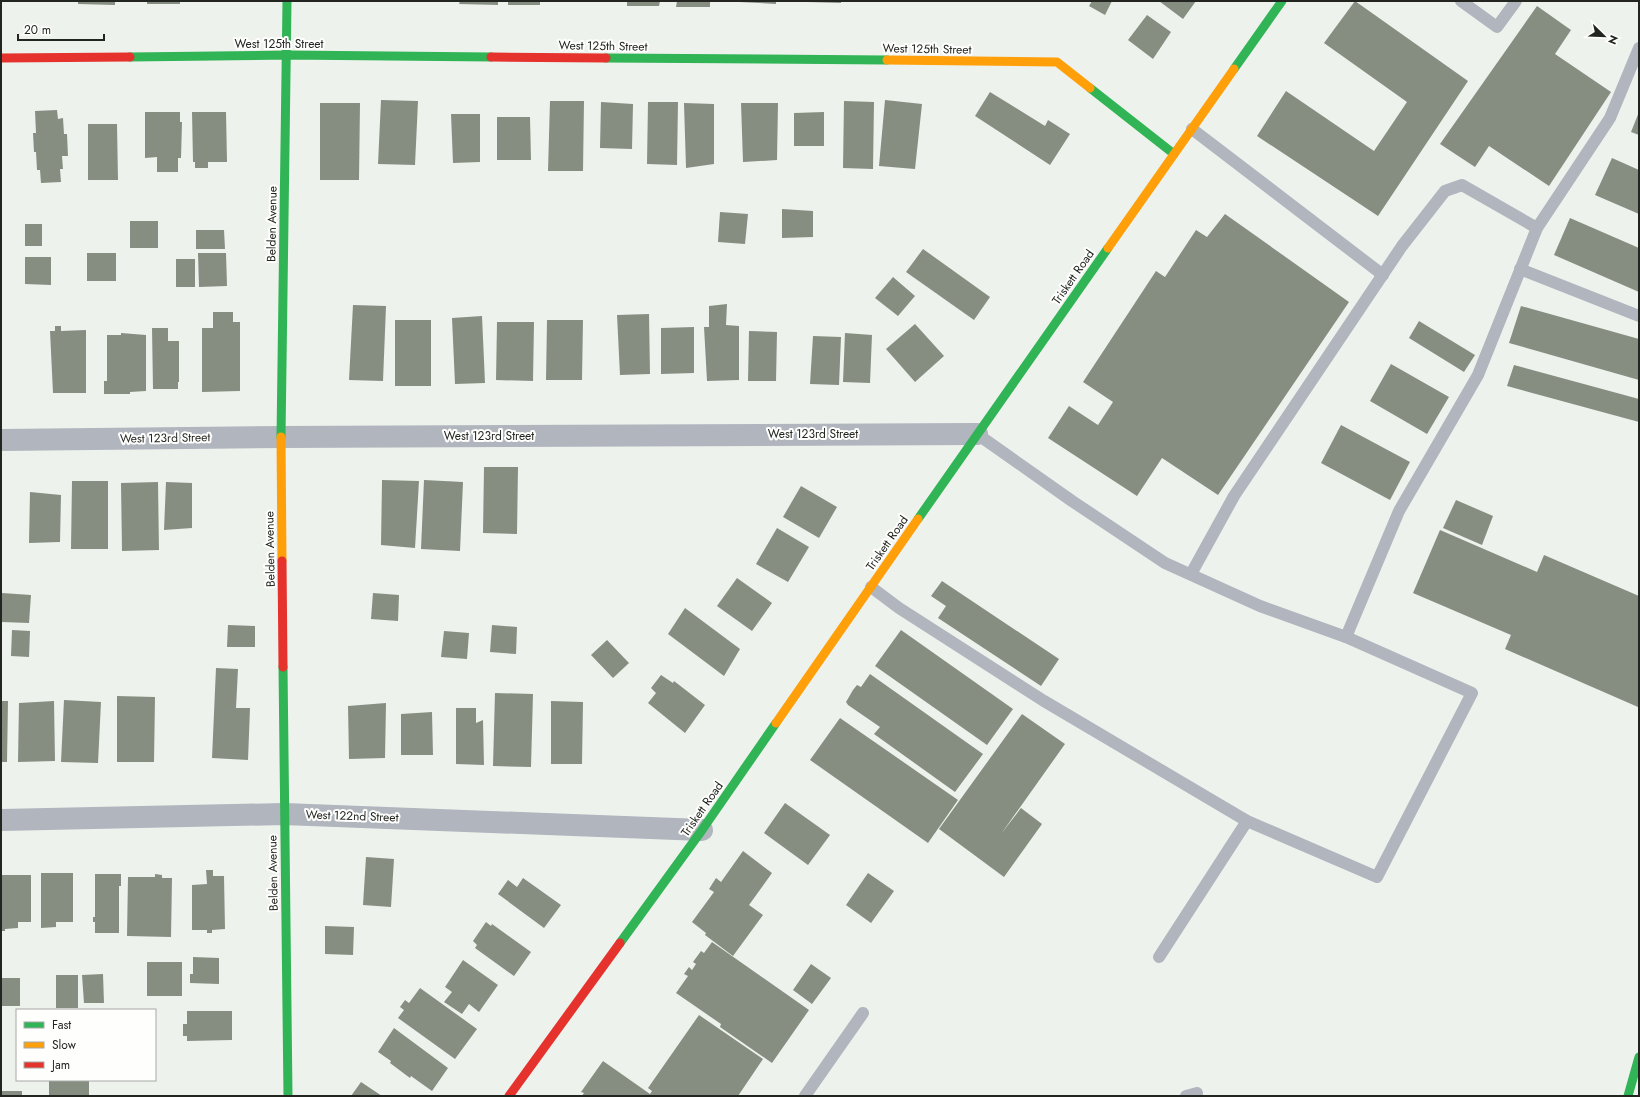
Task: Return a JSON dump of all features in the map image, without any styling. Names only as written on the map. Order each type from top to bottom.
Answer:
[{"type":"main road","name":"Belden Avenue","points":[[287,1],[281,437],[288,1096]]},
{"type":"main road","name":"Triskett Road","points":[[510,1096],[702,830],[977,434],[1282,1]]},
{"type":"main road","name":"West 125th Street","points":[[1,58],[287,55],[1057,62],[1174,154]]},
{"type":"main road","points":[[1628,1096],[1639,1057]]},
{"type":"street","name":"West 123rd Street","points":[[1,440],[281,437],[977,434]]},
{"type":"street","name":"West 122nd Street","points":[[1,820],[284,814],[702,830]]},
{"type":"lane","points":[[1461,1],[1497,27],[1516,1]]},
{"type":"lane","points":[[1346,637],[1400,511],[1478,375],[1537,228],[1610,118],[1639,48]]},
{"type":"lane","points":[[1192,129],[1383,275]]},
{"type":"lane","points":[[1191,574],[1234,496],[1402,246],[1445,191],[1462,185],[1537,228]]},
{"type":"lane","points":[[1520,269],[1639,316]]},
{"type":"lane","points":[[871,587],[899,608],[1044,702],[1247,821],[1376,877],[1472,693],[1346,637],[1260,606],[1165,563],[1072,501],[977,434]]},
{"type":"lane","points":[[1159,957],[1247,821]]},
{"type":"lane","points":[[805,1096],[863,1013]]},
{"type":"building","points":[[78,1],[115,1],[115,5],[78,4]]},
{"type":"building","points":[[147,1],[180,1],[180,4],[147,4]]},
{"type":"building","points":[[460,1],[498,1],[498,5],[459,4]]},
{"type":"building","points":[[508,1],[540,1],[540,5],[508,5]]},
{"type":"building","points":[[627,1],[660,1],[659,6],[627,6]]},
{"type":"building","points":[[677,1],[710,1],[710,7],[676,7]]},
{"type":"building","points":[[776,1],[776,4],[739,2]]},
{"type":"building","points":[[841,1],[841,3],[807,2]]},
{"type":"building","points":[[1092,1],[1112,1],[1105,15],[1089,6]]},
{"type":"building","points":[[1159,1],[1196,1],[1183,19]]},
{"type":"building","points":[[1355,1],[1468,81],[1378,216],[1257,136],[1286,91],[1374,151],[1407,102],[1324,43]]},
{"type":"building","points":[[1537,6],[1571,30],[1555,54],[1611,92],[1549,186],[1489,146],[1475,167],[1440,144]]},
{"type":"building","points":[[1147,15],[1171,32],[1153,59],[1128,40]]},
{"type":"building","points":[[990,92],[1045,126],[1048,120],[1070,134],[1050,165],[975,116]]},
{"type":"building","points":[[381,100],[418,101],[415,165],[378,164]]},
{"type":"building","points":[[885,100],[922,104],[915,169],[879,166]]},
{"type":"building","points":[[550,101],[584,101],[583,171],[548,171]]},
{"type":"building","points":[[844,101],[874,102],[873,169],[843,168]]},
{"type":"building","points":[[601,102],[633,104],[632,149],[600,148]]},
{"type":"building","points":[[648,102],[678,102],[677,165],[647,164]]},
{"type":"building","points":[[320,103],[360,103],[359,180],[320,180]]},
{"type":"building","points":[[684,103],[714,104],[714,164],[686,168]]},
{"type":"building","points":[[741,103],[778,103],[777,160],[743,162]]},
{"type":"building","points":[[57,110],[58,119],[63,118],[64,134],[67,134],[68,156],[62,156],[63,169],[60,169],[61,182],[41,183],[40,170],[37,170],[36,152],[34,152],[33,133],[36,133],[35,111]]},
{"type":"building","points":[[145,112],[180,112],[180,122],[182,122],[181,158],[178,158],[178,172],[157,172],[157,157],[145,158]]},
{"type":"building","points":[[192,112],[226,112],[227,162],[208,162],[208,168],[195,168],[195,162],[193,162]]},
{"type":"building","points":[[824,112],[824,146],[794,146],[794,113]]},
{"type":"building","points":[[1639,112],[1639,135],[1631,132]]},
{"type":"building","points":[[451,114],[480,114],[480,162],[453,163]]},
{"type":"building","points":[[497,117],[530,117],[531,160],[497,160]]},
{"type":"building","points":[[88,124],[117,124],[118,180],[88,180]]},
{"type":"building","points":[[1612,158],[1639,170],[1639,214],[1595,195]]},
{"type":"building","points":[[782,209],[813,211],[813,237],[782,238]]},
{"type":"building","points":[[720,212],[748,214],[745,244],[718,242]]},
{"type":"building","points":[[1225,214],[1349,302],[1218,495],[1162,458],[1137,496],[1048,438],[1069,406],[1098,425],[1113,402],[1083,382],[1156,271],[1165,277],[1196,230],[1207,237]]},
{"type":"building","points":[[1570,218],[1639,248],[1639,292],[1554,255]]},
{"type":"building","points":[[130,221],[158,221],[158,248],[130,248]]},
{"type":"building","points":[[25,224],[42,224],[42,246],[25,246]]},
{"type":"building","points":[[196,230],[224,230],[225,249],[196,249]]},
{"type":"building","points":[[923,249],[990,297],[974,320],[906,272]]},
{"type":"building","points":[[87,253],[116,253],[116,281],[87,281]]},
{"type":"building","points":[[198,253],[226,253],[227,286],[199,287]]},
{"type":"building","points":[[25,257],[51,257],[51,285],[25,284]]},
{"type":"building","points":[[176,259],[195,259],[195,287],[176,287]]},
{"type":"building","points":[[893,277],[915,296],[898,316],[875,298]]},
{"type":"building","points":[[727,304],[726,325],[739,326],[739,380],[707,381],[704,327],[709,327],[709,306]]},
{"type":"building","points":[[353,305],[386,306],[383,381],[349,380]]},
{"type":"building","points":[[1521,306],[1639,339],[1639,380],[1509,343]]},
{"type":"building","points":[[213,312],[233,312],[233,322],[240,322],[240,391],[202,392],[202,328],[213,328]]},
{"type":"building","points":[[649,314],[650,374],[620,375],[617,315]]},
{"type":"building","points":[[482,316],[485,383],[455,384],[452,318]]},
{"type":"building","points":[[395,320],[431,320],[431,386],[395,386]]},
{"type":"building","points":[[547,320],[583,320],[582,380],[546,380]]},
{"type":"building","points":[[1419,321],[1475,355],[1464,372],[1409,338]]},
{"type":"building","points":[[497,322],[534,322],[533,381],[496,380]]},
{"type":"building","points":[[915,324],[944,356],[915,382],[886,349]]},
{"type":"building","points":[[55,326],[61,326],[61,331],[86,330],[86,393],[53,393],[50,331],[55,331]]},
{"type":"building","points":[[694,327],[694,373],[661,374],[661,328]]},
{"type":"building","points":[[152,328],[168,328],[168,341],[179,341],[178,389],[153,389]]},
{"type":"building","points":[[749,331],[777,332],[776,381],[748,381]]},
{"type":"building","points":[[121,333],[146,335],[146,391],[130,392],[130,394],[104,394],[104,381],[107,381],[107,335],[121,335]]},
{"type":"building","points":[[845,333],[872,335],[870,383],[843,382]]},
{"type":"building","points":[[813,336],[841,337],[839,385],[810,384]]},
{"type":"building","points":[[1391,364],[1449,397],[1427,434],[1370,401]]},
{"type":"building","points":[[1514,365],[1639,399],[1639,422],[1507,386]]},
{"type":"building","points":[[1341,425],[1410,462],[1390,500],[1321,463]]},
{"type":"building","points":[[484,467],[518,467],[517,534],[483,533]]},
{"type":"building","points":[[382,480],[419,481],[415,548],[381,545]]},
{"type":"building","points":[[424,480],[463,482],[460,551],[421,549]]},
{"type":"building","points":[[72,481],[108,481],[108,549],[71,549]]},
{"type":"building","points":[[158,482],[159,550],[122,551],[121,483]]},
{"type":"building","points":[[166,482],[192,483],[192,528],[164,530]]},
{"type":"building","points":[[801,486],[837,507],[819,538],[783,517]]},
{"type":"building","points":[[30,492],[61,495],[60,542],[29,543]]},
{"type":"building","points":[[1456,500],[1493,516],[1482,545],[1443,528]]},
{"type":"building","points":[[777,528],[809,547],[788,582],[756,564]]},
{"type":"building","points":[[1440,530],[1537,572],[1544,555],[1639,596],[1638,707],[1505,649],[1511,635],[1413,593]]},
{"type":"building","points":[[737,578],[772,603],[752,631],[717,606]]},
{"type":"building","points":[[942,581],[1059,659],[1041,686],[938,618],[946,606],[931,596]]},
{"type":"building","points":[[2,593],[31,595],[29,623],[1,622]]},
{"type":"building","points":[[373,593],[399,595],[398,621],[371,619]]},
{"type":"building","points":[[685,608],[740,649],[724,676],[668,634]]},
{"type":"building","points":[[228,625],[255,626],[255,647],[227,647]]},
{"type":"building","points":[[492,625],[517,627],[516,654],[490,652]]},
{"type":"building","points":[[12,630],[30,631],[29,657],[11,656]]},
{"type":"building","points":[[901,630],[1013,709],[987,745],[875,666]]},
{"type":"building","points":[[444,631],[469,633],[467,659],[441,657]]},
{"type":"building","points":[[607,640],[629,663],[613,678],[591,655]]},
{"type":"building","points":[[216,668],[238,669],[236,708],[250,708],[248,760],[212,758]]},
{"type":"building","points":[[870,674],[983,754],[955,792],[874,734],[880,727],[848,705],[846,702],[853,690],[857,685],[861,687]]},
{"type":"building","points":[[661,675],[673,683],[674,681],[705,705],[685,733],[648,703],[656,693],[651,688]]},
{"type":"building","points":[[495,693],[533,694],[531,767],[493,766]]},
{"type":"building","points":[[117,696],[155,697],[154,762],[117,762]]},
{"type":"building","points":[[64,700],[101,702],[98,763],[61,762]]},
{"type":"building","points":[[1,701],[8,701],[7,762],[1,762]]},
{"type":"building","points":[[54,701],[55,761],[18,762],[19,703]]},
{"type":"building","points":[[551,701],[583,702],[582,764],[551,764]]},
{"type":"building","points":[[386,703],[385,758],[349,759],[348,706]]},
{"type":"building","points":[[456,708],[476,708],[476,723],[483,720],[484,765],[456,764]]},
{"type":"building","points":[[432,712],[433,755],[401,755],[401,714]]},
{"type":"building","points":[[1022,714],[1065,744],[1001,834],[1021,808],[1042,824],[1004,877],[939,829]]},
{"type":"building","points":[[840,718],[958,800],[928,843],[810,760]]},
{"type":"building","points":[[785,803],[830,835],[808,865],[764,833]]},
{"type":"building","points":[[743,851],[772,873],[749,905],[763,915],[733,956],[705,935],[706,933],[692,922],[714,892],[709,889],[716,878],[721,882]]},
{"type":"building","points":[[366,857],[394,859],[391,907],[363,905]]},
{"type":"building","points":[[206,870],[213,870],[213,876],[224,876],[225,929],[212,930],[212,933],[207,933],[207,930],[192,930],[192,885],[207,884]]},
{"type":"building","points":[[41,873],[73,873],[73,922],[56,922],[56,927],[41,928]]},
{"type":"building","points":[[868,873],[894,891],[871,923],[846,905]]},
{"type":"building","points":[[95,874],[121,874],[121,886],[119,886],[119,933],[95,933],[95,922],[93,922],[93,917],[95,917]]},
{"type":"building","points":[[155,874],[162,875],[162,878],[172,878],[171,937],[127,936],[128,877],[155,877]]},
{"type":"building","points":[[1,875],[31,875],[31,922],[18,922],[18,928],[5,929],[5,931],[1,931]]},
{"type":"building","points":[[523,878],[561,905],[544,928],[498,894],[508,880],[517,887]]},
{"type":"building","points":[[486,922],[491,926],[492,924],[531,952],[514,976],[475,948],[477,945],[473,941]]},
{"type":"building","points":[[325,926],[354,927],[353,955],[325,954]]},
{"type":"building","points":[[712,942],[809,1010],[772,1063],[720,1027],[721,1024],[676,993],[688,976],[684,974],[689,967],[692,970],[696,964],[693,962],[701,951],[704,953]]},
{"type":"building","points":[[193,957],[219,958],[219,984],[190,983],[190,974],[193,974]]},
{"type":"building","points":[[463,960],[498,985],[479,1012],[469,1004],[462,1014],[444,1002],[452,992],[445,987]]},
{"type":"building","points":[[147,962],[182,962],[182,996],[147,996]]},
{"type":"building","points":[[811,964],[831,978],[812,1004],[793,990]]},
{"type":"building","points":[[103,974],[104,1003],[84,1003],[82,975]]},
{"type":"building","points":[[56,975],[78,975],[78,1008],[56,1008]]},
{"type":"building","points":[[1,978],[20,978],[20,1006],[1,1006]]},
{"type":"building","points":[[420,988],[477,1029],[455,1059],[398,1018],[404,1010],[400,1007],[405,1000],[409,1003]]},
{"type":"building","points":[[187,1011],[232,1011],[232,1040],[187,1041],[187,1036],[183,1036],[183,1024],[187,1024]]},
{"type":"building","points":[[699,1015],[763,1059],[738,1096],[582,1096],[584,1093],[581,1092],[603,1061],[650,1094],[652,1091],[648,1088]]},
{"type":"building","points":[[394,1028],[448,1068],[432,1091],[411,1076],[410,1078],[390,1063],[391,1061],[378,1052]]},
{"type":"building","points":[[49,1081],[89,1081],[89,1096],[49,1096]]},
{"type":"building","points":[[361,1082],[382,1096],[351,1096]]},
{"type":"building","points":[[1,1091],[22,1091],[22,1096],[1,1096]]},
{"type":"traffic: fast","points":[[281,437],[287,1]]},
{"type":"traffic: fast","points":[[1234,69],[1282,1]]},
{"type":"traffic: fast","points":[[130,57],[287,55],[491,57]]},
{"type":"traffic: fast","points":[[606,58],[887,60]]},
{"type":"traffic: fast","points":[[1090,88],[1174,154]]},
{"type":"traffic: fast","points":[[918,519],[1108,248]]},
{"type":"traffic: fast","points":[[283,667],[288,1096]]},
{"type":"traffic: fast","points":[[620,943],[702,830],[776,723]]},
{"type":"traffic: fast","points":[[1628,1096],[1639,1057]]},
{"type":"traffic: slow","points":[[887,60],[1057,62],[1090,88]]},
{"type":"traffic: slow","points":[[1108,248],[1234,69]]},
{"type":"traffic: slow","points":[[281,437],[282,561]]},
{"type":"traffic: slow","points":[[776,723],[918,519]]},
{"type":"traffic: jam","points":[[1,58],[130,57]]},
{"type":"traffic: jam","points":[[491,57],[606,58]]},
{"type":"traffic: jam","points":[[282,561],[283,667]]},
{"type":"traffic: jam","points":[[509,1096],[620,943]]}]
